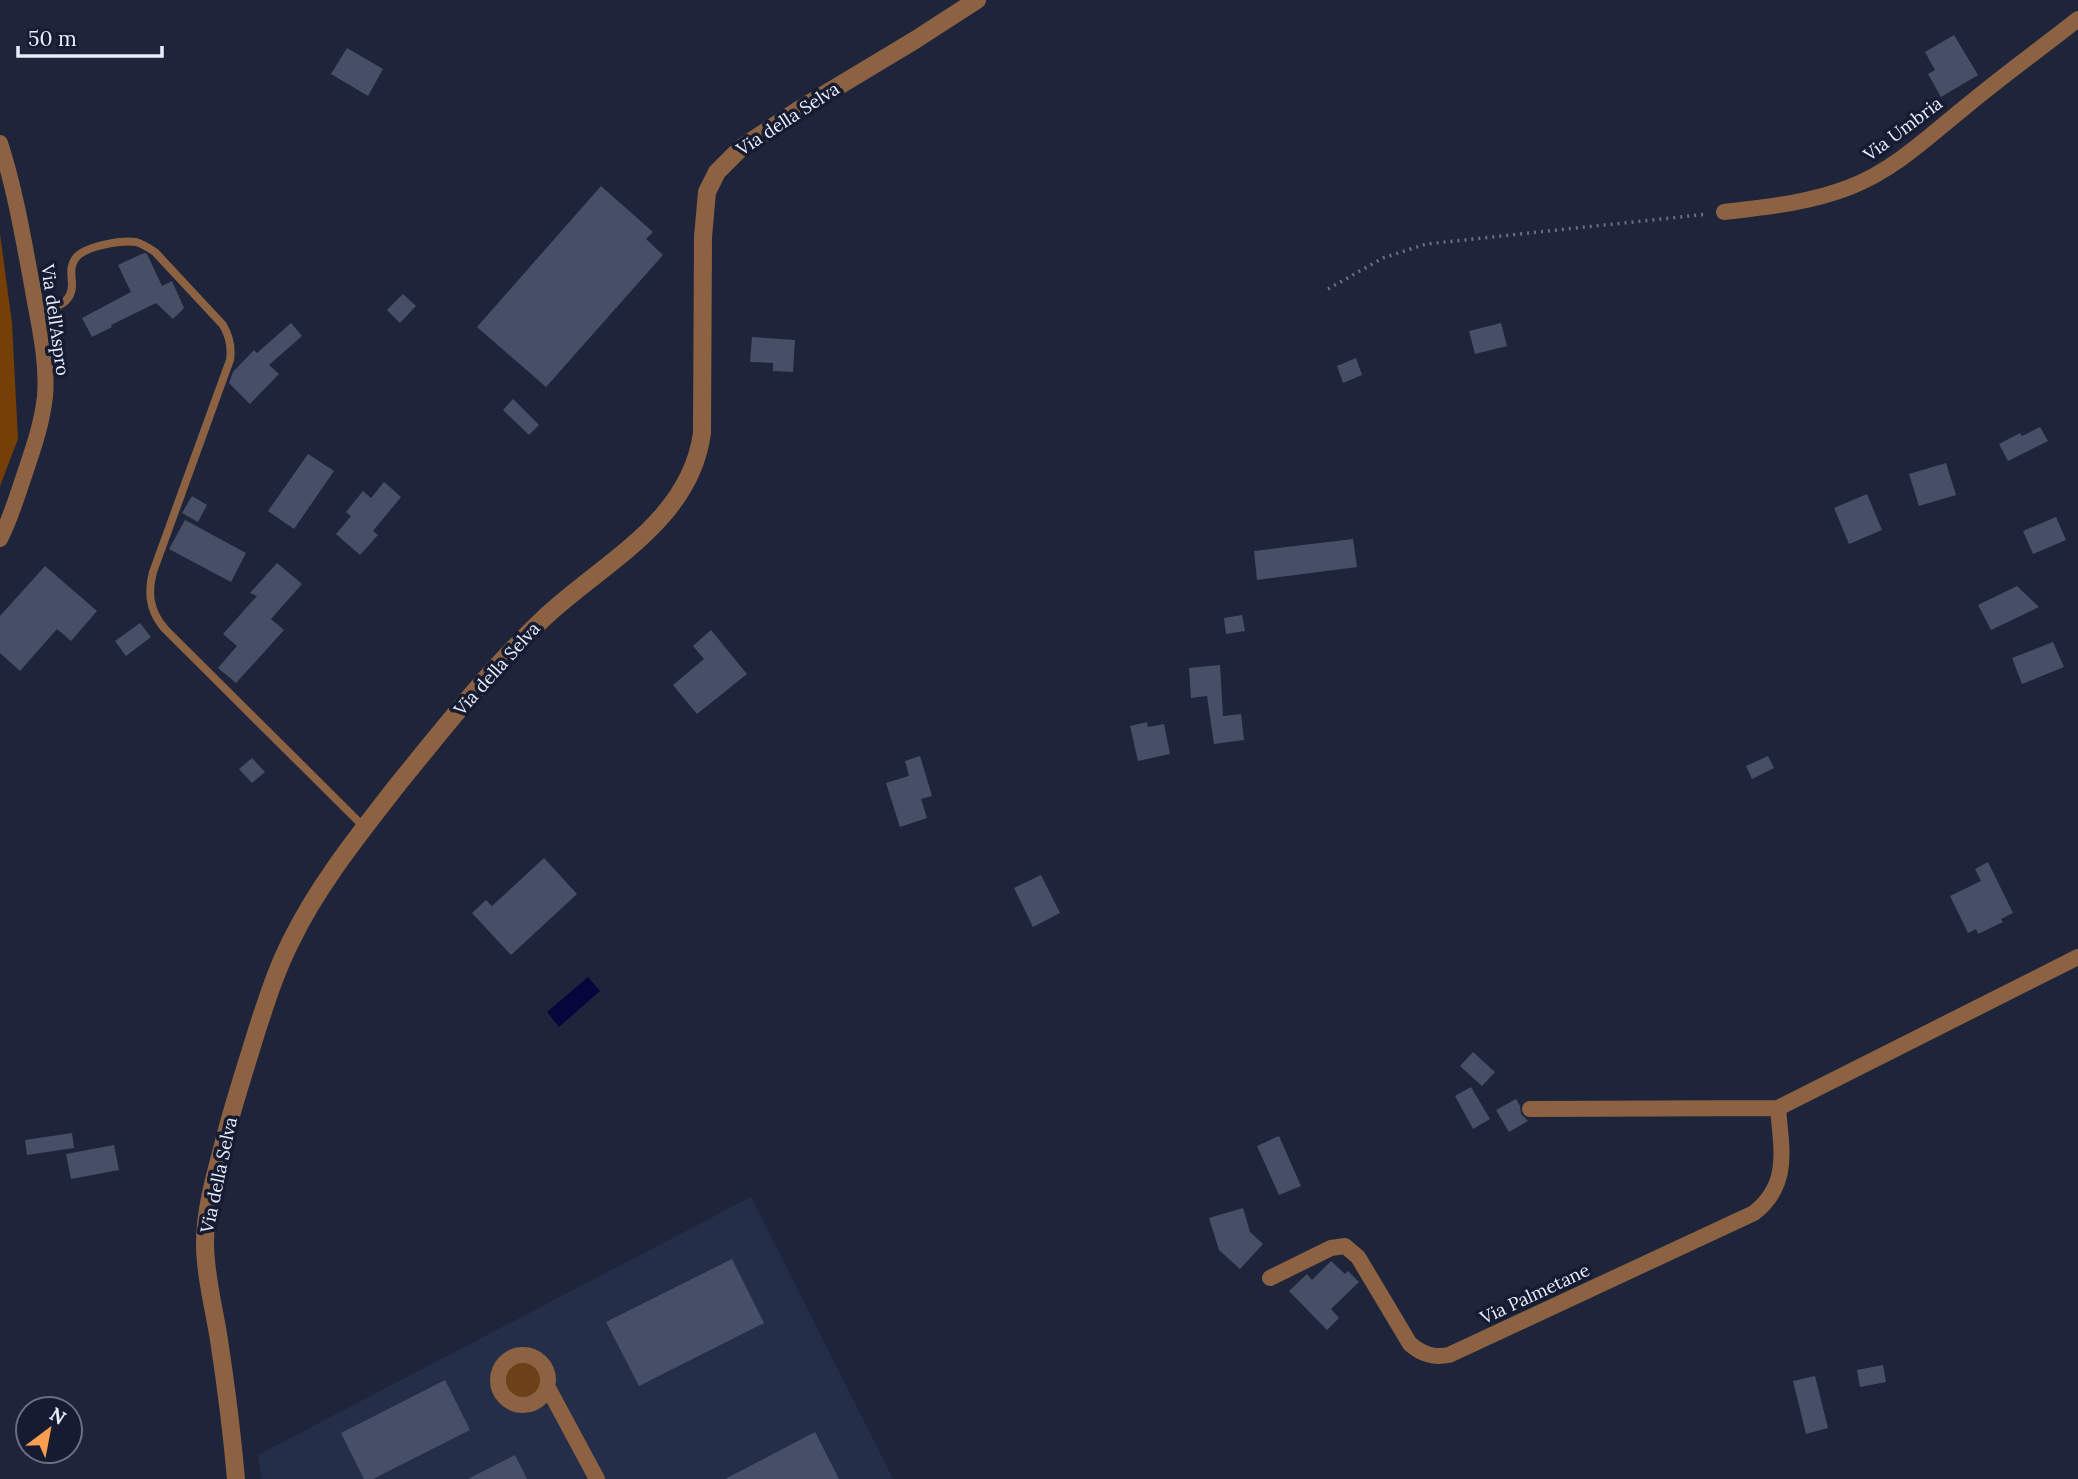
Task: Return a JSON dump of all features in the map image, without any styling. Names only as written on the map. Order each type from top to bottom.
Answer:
[{"type":"street","name":"Via della Selva","points":[[236,1479],[206,1255],[206,1224],[236,1095],[281,962],[299,926],[319,892],[365,828],[442,730],[531,631],[633,545],[670,508],[685,484],[699,451],[702,433],[704,218],[707,192],[717,172],[741,148],[977,0]]},
{"type":"street","name":"Via Umbria","points":[[1724,212],[1817,198],[1850,187],[1882,171],[2078,19]]},
{"type":"street","name":"Via dell'Aspro","points":[[0,143],[17,206],[37,311],[45,385],[43,409],[30,458],[0,539]]},
{"type":"street","points":[[1530,1109],[1778,1108],[2078,957]]},
{"type":"street","name":"Via Palmetane","points":[[1270,1278],[1331,1248],[1345,1246],[1358,1257],[1410,1344],[1430,1355],[1449,1355],[1754,1213],[1769,1198],[1781,1173],[1778,1108]]},
{"type":"street","points":[[547,1386],[597,1479]]},
{"type":"lane","points":[[37,311],[52,309],[66,300],[72,289],[71,269],[80,253],[91,248],[134,242],[155,252],[223,325],[231,347],[230,360],[153,572],[150,602],[165,629],[365,828]]},
{"type":"path","points":[[1328,289],[1383,258],[1426,244],[1724,212]]},
{"type":"shaded area","points":[[0,234],[12,323],[18,439],[0,486]]},
{"type":"shaded area","points":[[588,977],[600,991],[559,1027],[547,1012]]},
{"type":"shaded area","points":[[751,1197],[893,1479],[262,1479],[258,1455]]},
{"type":"shaded area","points":[[523,1362],[536,1367],[541,1380],[536,1393],[523,1398],[510,1393],[505,1380],[510,1367]]},
{"type":"building","points":[[1954,35],[1978,75],[1941,97],[1928,74],[1935,70],[1925,52]]},
{"type":"building","points":[[347,48],[383,69],[368,96],[331,74]]},
{"type":"building","points":[[601,186],[653,232],[646,239],[663,255],[546,387],[477,327]]},
{"type":"building","points":[[147,254],[162,286],[172,281],[184,308],[173,319],[156,303],[92,337],[82,318],[131,292],[118,265]]},
{"type":"building","points":[[403,294],[416,306],[400,323],[387,310]]},
{"type":"building","points":[[291,323],[302,336],[269,365],[279,374],[250,404],[229,383],[233,372],[254,350],[257,353]]},
{"type":"building","points":[[1501,323],[1507,346],[1475,354],[1469,331]]},
{"type":"building","points":[[752,337],[795,340],[793,372],[773,371],[773,363],[750,362]]},
{"type":"building","points":[[1356,358],[1362,375],[1343,383],[1337,366]]},
{"type":"building","points":[[513,399],[539,425],[529,435],[503,410]]},
{"type":"building","points":[[2040,427],[2048,441],[2008,461],[1999,444],[2020,433],[2022,436]]},
{"type":"building","points":[[308,454],[334,471],[294,529],[268,511]]},
{"type":"building","points":[[1946,463],[1956,495],[1919,506],[1909,474]]},
{"type":"building","points":[[384,482],[401,497],[373,531],[378,535],[360,555],[336,534],[351,516],[346,512],[363,491],[371,498]]},
{"type":"building","points":[[1867,494],[1882,530],[1849,544],[1834,508]]},
{"type":"building","points":[[192,496],[207,505],[198,522],[182,513]]},
{"type":"building","points":[[2056,517],[2066,540],[2033,554],[2023,531]]},
{"type":"building","points":[[185,520],[246,553],[231,582],[169,549]]},
{"type":"building","points":[[1353,539],[1357,567],[1257,580],[1254,551]]},
{"type":"building","points":[[277,563],[302,584],[271,619],[284,630],[236,683],[218,668],[237,646],[223,634],[257,596],[250,593]]},
{"type":"building","points":[[45,566],[97,611],[71,641],[57,629],[20,671],[0,653],[0,616]]},
{"type":"building","points":[[2017,586],[2039,607],[1991,630],[1978,605]]},
{"type":"building","points":[[1242,615],[1245,631],[1226,634],[1224,618]]},
{"type":"building","points":[[140,623],[151,637],[126,656],[115,641]]},
{"type":"building","points":[[711,630],[747,674],[697,714],[673,685],[704,659],[693,646]]},
{"type":"building","points":[[2053,642],[2064,667],[2022,684],[2012,658]]},
{"type":"building","points":[[1220,665],[1223,716],[1241,714],[1244,740],[1214,744],[1207,696],[1191,698],[1189,668]]},
{"type":"building","points":[[1147,722],[1148,727],[1164,724],[1170,754],[1138,761],[1130,726]]},
{"type":"building","points":[[920,756],[932,796],[921,799],[927,818],[900,827],[886,783],[909,776],[905,761]]},
{"type":"building","points":[[1768,756],[1774,768],[1752,779],[1746,766]]},
{"type":"building","points":[[252,758],[265,772],[252,783],[239,769]]},
{"type":"building","points":[[544,858],[577,894],[511,955],[472,913],[486,900],[492,906]]},
{"type":"building","points":[[1988,862],[2013,913],[2001,919],[2003,922],[1978,934],[1976,929],[1968,933],[1950,896],[1981,881],[1975,869]]},
{"type":"building","points":[[1041,875],[1060,913],[1033,927],[1014,888]]},
{"type":"building","points":[[1473,1052],[1495,1072],[1482,1086],[1460,1066]]},
{"type":"building","points":[[1471,1087],[1490,1119],[1473,1129],[1455,1096]]},
{"type":"building","points":[[1516,1099],[1521,1114],[1528,1121],[1509,1132],[1496,1110]]},
{"type":"building","points":[[72,1133],[74,1148],[27,1155],[25,1140]]},
{"type":"building","points":[[1279,1136],[1301,1186],[1279,1195],[1257,1146]]},
{"type":"building","points":[[114,1145],[119,1170],[71,1179],[66,1154]]},
{"type":"building","points":[[1243,1208],[1250,1232],[1263,1244],[1240,1269],[1219,1250],[1209,1218]]},
{"type":"building","points":[[732,1259],[764,1323],[639,1386],[606,1322]]},
{"type":"building","points":[[1331,1261],[1345,1274],[1348,1271],[1359,1282],[1331,1309],[1339,1318],[1327,1330],[1289,1291],[1307,1274],[1312,1280]]},
{"type":"building","points":[[1883,1365],[1886,1382],[1860,1387],[1857,1370]]},
{"type":"building","points":[[1815,1376],[1828,1428],[1806,1434],[1793,1381]]},
{"type":"building","points":[[445,1380],[470,1430],[373,1479],[364,1479],[341,1433]]},
{"type":"building","points":[[815,1432],[839,1479],[725,1479]]},
{"type":"building","points":[[515,1455],[527,1479],[468,1479]]}]
